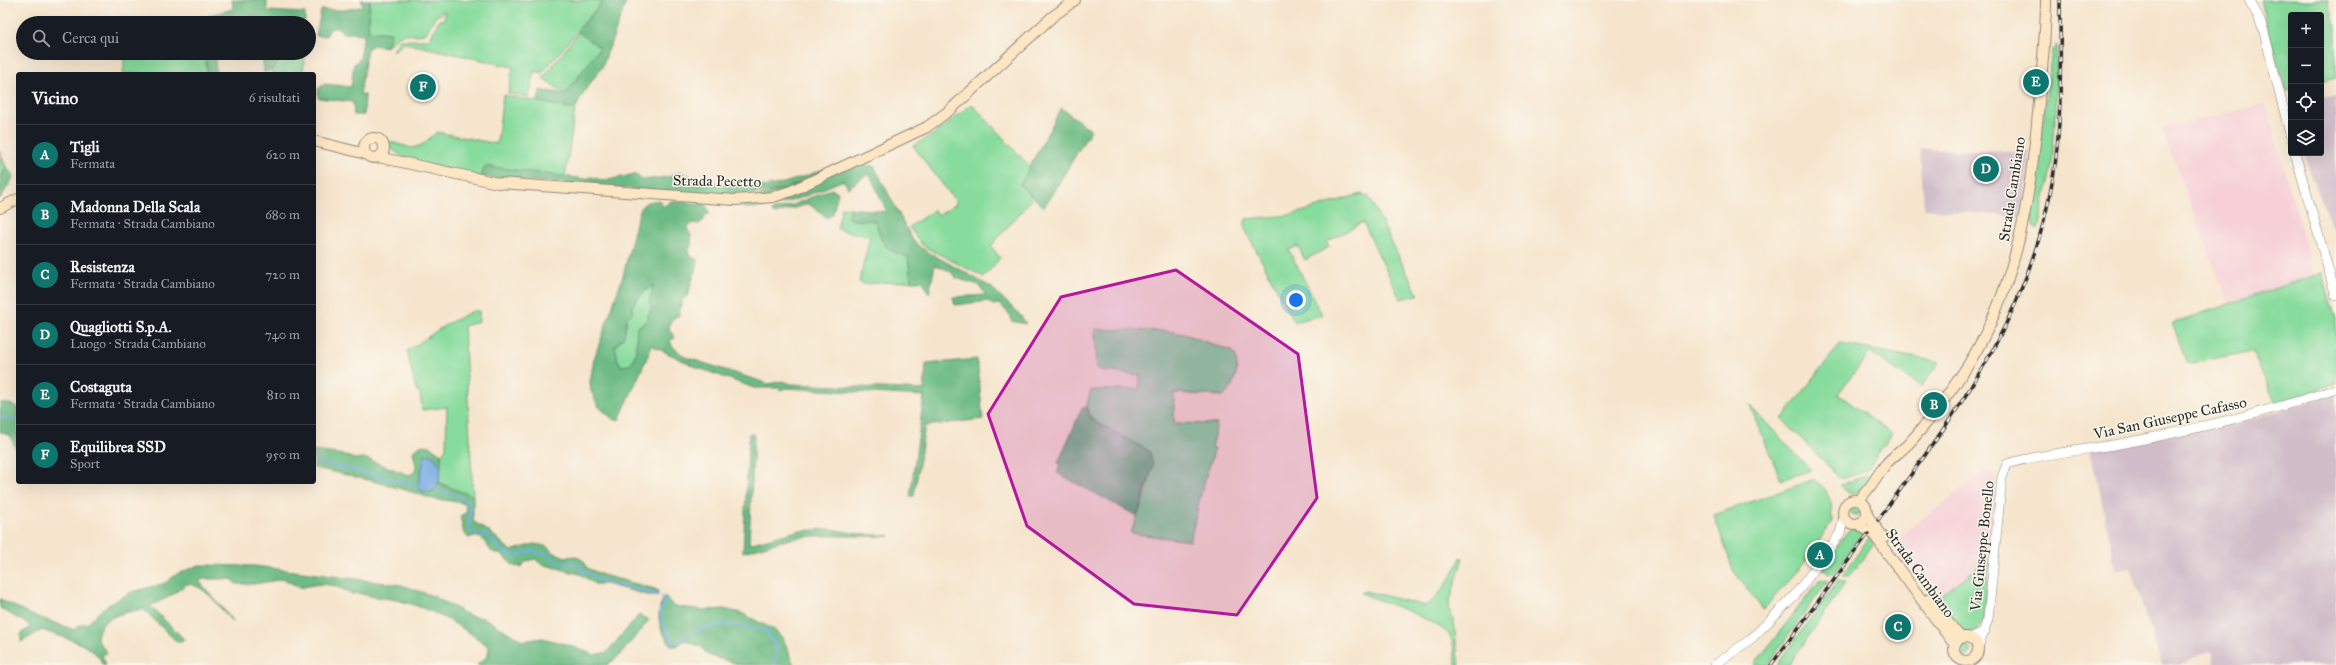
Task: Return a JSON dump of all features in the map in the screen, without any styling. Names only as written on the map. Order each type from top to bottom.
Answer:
[{"type":"main road","name":"Strada Pecetto","points":[[316,141],[341,147],[372,157],[378,157],[498,183],[735,200],[773,197],[813,182],[927,127],[950,110],[1032,34],[1075,0]]},
{"type":"main road","name":"Strada Cambiano","points":[[1962,640],[1939,612],[1864,507],[1874,483],[1886,465],[1911,441],[1968,365],[1984,337],[2009,278],[2019,246],[2030,188],[2042,63],[2046,0]]},
{"type":"main road","name":"Strada Pecetto","points":[[341,147],[354,147],[366,142],[370,138],[377,138],[382,141],[384,147],[406,163]]},
{"type":"main road","points":[[366,142],[364,148],[366,154]]},
{"type":"main road","points":[[378,157],[384,147]]},
{"type":"main road","points":[[0,208],[16,200]]},
{"type":"main road","points":[[1844,517],[1843,510],[1846,504],[1850,501],[1864,507],[1856,524]]},
{"type":"main road","name":"Strada Cambiano","points":[[1844,517],[1874,535],[1962,640]]},
{"type":"main road","points":[[1977,650],[1972,659],[1964,663],[1954,654],[1962,640],[1977,650],[1980,665]]},
{"type":"street","points":[[2249,0],[2258,16],[2264,32],[2288,126]]},
{"type":"street","points":[[2296,156],[2336,296]]},
{"type":"street","name":"Via San Giuseppe Cafasso","points":[[2007,464],[2129,442],[2244,418],[2278,409],[2336,389]]},
{"type":"street","name":"Via Giuseppe Bonello","points":[[1977,650],[1988,619],[2002,478],[2007,464]]},
{"type":"street","points":[[1714,665],[1748,641],[1770,622],[1801,587],[1840,533],[1844,517]]},
{"type":"street","points":[[1840,533],[1856,524]]},
{"type":"street","name":"Via Giuseppe Bonello","points":[[1962,640],[1985,631]]},
{"type":"highlighted area","points":[[1176,270],[1298,354],[1317,498],[1237,615],[1134,604],[1027,526],[988,414],[1061,297]]},
{"type":"shaded area","points":[[2324,97],[2336,97],[2336,234],[2324,208],[2304,156],[2324,156]]},
{"type":"shaded area","points":[[2266,104],[2314,276],[2229,304],[2161,128]]},
{"type":"shaded area","points":[[1920,149],[2029,152],[2025,192],[2020,217],[1924,209]]},
{"type":"shaded area","points":[[2336,393],[2336,665],[2214,665],[2211,651],[2179,665],[2162,665],[2130,568],[2116,571],[2091,449],[2249,420]]},
{"type":"shaded area","points":[[1986,470],[1993,473],[1997,480],[1990,558],[1941,595],[1941,591],[1934,581],[1923,584],[1901,552],[1899,546],[1900,536]]},
{"type":"green space","points":[[232,0],[267,0],[267,11],[305,13],[305,16],[209,16],[233,9]]},
{"type":"green space","points":[[361,0],[370,0],[368,31],[391,33],[387,47],[373,45],[367,49],[360,94],[365,95],[364,115],[354,115],[353,102],[318,98],[318,89],[325,84],[351,87],[354,64],[360,59],[364,34],[343,33],[338,27],[330,29],[326,36],[316,36],[321,10],[344,10],[363,6]]},
{"type":"green space","points":[[370,0],[604,0],[542,73],[534,71],[529,97],[508,93],[513,67],[405,43],[393,51],[399,40],[427,40],[431,37],[439,20],[444,20],[445,11],[435,17],[426,33],[419,35],[403,34],[387,47],[391,33],[368,31]]},
{"type":"green space","points":[[604,0],[611,0],[618,6],[621,0],[627,0],[602,67],[586,89],[575,109],[538,102],[540,90],[565,94],[600,48],[577,31]]},
{"type":"green space","points":[[2260,0],[2328,0],[2336,29],[2336,78],[2324,81],[2324,12],[2288,12],[2288,90],[2285,91]]},
{"type":"green space","points":[[579,32],[600,48],[565,94],[543,78]]},
{"type":"green space","points":[[2057,45],[2056,110],[2052,165],[2038,230],[2034,227],[2032,215],[2052,50]]},
{"type":"green space","points":[[124,60],[206,60],[207,72],[123,72]]},
{"type":"green space","points":[[206,60],[215,60],[216,72],[207,72]]},
{"type":"green space","points":[[263,60],[277,60],[275,66],[271,70],[264,72]]},
{"type":"green space","points":[[278,60],[305,60],[302,72],[272,72],[278,63]]},
{"type":"green space","points":[[503,95],[575,109],[565,177],[485,166],[481,177],[407,160],[389,147],[388,144],[390,142],[412,148],[422,145],[437,132],[497,144]]},
{"type":"green space","points":[[972,104],[1030,167],[1020,185],[1033,198],[991,246],[1000,258],[984,277],[923,246],[909,227],[934,210],[939,215],[957,203],[913,146],[934,134]]},
{"type":"green space","points":[[1061,108],[1091,130],[1044,207],[1020,185]]},
{"type":"green space","points":[[0,151],[6,167],[0,179]]},
{"type":"green space","points":[[858,165],[874,166],[912,239],[921,248],[991,287],[1021,316],[1026,324],[1011,321],[1010,315],[1000,304],[993,305],[988,301],[955,305],[953,297],[986,295],[979,285],[956,278],[950,271],[935,265],[929,294],[923,281],[911,281],[908,257],[885,245],[880,236],[876,221],[854,220],[848,218],[850,208],[887,212],[870,175],[866,175],[848,188],[844,181],[841,181],[782,204],[757,208],[744,208],[742,202]]},
{"type":"green space","points":[[485,166],[585,179],[592,177],[604,181],[635,174],[642,180],[668,177],[680,172],[708,182],[723,184],[738,181],[748,186],[759,187],[772,186],[834,166],[785,189],[735,197],[481,177]]},
{"type":"green space","points":[[6,167],[12,173],[13,178],[0,199],[0,179]]},
{"type":"green space","points":[[831,189],[838,192],[833,214],[827,218],[809,204],[774,214],[771,211],[793,205]]},
{"type":"green space","points":[[1361,194],[1369,197],[1418,295],[1400,299],[1363,222],[1326,242],[1329,247],[1305,260],[1298,246],[1289,250],[1322,315],[1294,322],[1244,227],[1246,219],[1291,215]]},
{"type":"green space","points":[[660,200],[663,207],[671,201],[705,204],[710,213],[704,216],[704,220],[699,224],[693,223],[687,229],[692,240],[688,253],[698,261],[690,286],[689,295],[682,300],[679,315],[671,320],[669,328],[675,338],[670,340],[672,346],[685,357],[769,384],[783,381],[791,384],[924,390],[926,364],[977,359],[983,419],[925,426],[914,496],[910,496],[924,396],[785,388],[781,390],[778,388],[754,388],[696,367],[651,345],[650,351],[619,420],[614,420],[599,407],[591,391],[590,382],[594,359],[623,276],[637,219],[642,206],[647,202]],"holes":[[[654,285],[649,302],[652,307],[645,323],[637,327],[636,353],[630,365],[621,366],[617,358],[615,346],[624,336],[627,317],[633,313],[632,306],[641,294]]]},
{"type":"green space","points":[[842,207],[850,208],[849,218],[876,221],[894,252],[908,257],[911,281],[863,284],[859,282],[870,237],[837,229]]},
{"type":"green space","points":[[2322,273],[2336,320],[2336,383],[2277,406],[2252,351],[2187,364],[2172,323]]},
{"type":"green space","points":[[654,285],[649,302],[652,306],[645,323],[637,327],[636,353],[630,365],[621,366],[617,358],[615,347],[624,336],[627,317],[632,306],[641,294]]},
{"type":"green space","points":[[473,311],[479,311],[479,322],[464,326],[473,496],[439,482],[441,454],[446,449],[447,407],[422,410],[420,393],[416,390],[407,351],[447,324]]},
{"type":"green space","points":[[1095,329],[1167,331],[1184,334],[1232,351],[1235,355],[1237,367],[1234,381],[1223,396],[1174,393],[1174,423],[1217,424],[1211,447],[1215,448],[1202,489],[1190,541],[1131,533],[1149,480],[1151,459],[1149,451],[1092,420],[1086,407],[1091,390],[1139,389],[1140,375],[1102,371],[1097,368]]},
{"type":"green space","points":[[1840,344],[1939,362],[1921,387],[1870,352],[1838,394],[1892,434],[1867,471],[1841,479],[1782,419]]},
{"type":"green space","points":[[0,403],[7,403],[16,406],[16,449],[11,436],[0,432]]},
{"type":"green space","points":[[1750,406],[1811,470],[1781,480]]},
{"type":"green space","points":[[1086,407],[1092,420],[1149,451],[1153,465],[1137,516],[1057,473],[1060,466],[1058,463],[1082,408]]},
{"type":"green space","points":[[749,434],[754,434],[749,544],[797,531],[831,529],[860,534],[890,536],[804,537],[743,552]]},
{"type":"green space","points":[[423,445],[430,446],[441,454],[441,466],[433,456],[425,456],[419,480],[432,492],[439,482],[473,496],[473,521],[491,533],[511,551],[534,544],[546,546],[555,553],[566,557],[576,556],[584,561],[587,568],[603,575],[655,589],[658,591],[657,596],[651,596],[606,584],[595,584],[580,574],[541,564],[535,559],[527,561],[521,567],[514,566],[502,555],[491,551],[482,538],[473,536],[469,538],[464,534],[460,516],[467,512],[465,504],[434,499],[372,481],[316,468],[316,451],[345,455],[354,459],[364,458],[409,475],[415,472],[416,466],[413,452],[417,447]]},
{"type":"green space","points":[[1867,475],[1872,477],[1859,493],[1850,494],[1840,485]]},
{"type":"green space","points":[[1815,479],[1825,489],[1831,502],[1832,521],[1805,562],[1763,610],[1733,570],[1714,515]]},
{"type":"green space","points":[[1856,504],[1860,506],[1862,510],[1860,514],[1856,516],[1852,514],[1850,510],[1852,506]]},
{"type":"green space","points":[[1854,528],[1864,531],[1833,574],[1827,573],[1823,567],[1847,532]]},
{"type":"green space","points":[[1871,535],[1874,543],[1850,576],[1842,576]]},
{"type":"green space","points":[[1461,557],[1463,558],[1448,607],[1454,622],[1460,665],[1456,665],[1452,641],[1445,631],[1424,618],[1361,593],[1365,591],[1426,606],[1437,596],[1446,584]]},
{"type":"green space","points":[[1990,558],[1983,619],[1977,631],[1963,633],[1935,600]]},
{"type":"green space","points":[[199,565],[255,566],[402,585],[433,596],[470,616],[484,618],[523,641],[542,638],[569,645],[594,655],[607,652],[639,615],[649,620],[619,656],[607,665],[477,665],[488,656],[489,647],[450,621],[407,603],[392,599],[352,594],[333,586],[321,584],[300,588],[284,579],[254,584],[236,584],[231,579],[204,579],[199,581],[234,622],[233,623],[207,593],[194,585],[187,584],[167,598],[150,606],[185,640],[177,642],[143,609],[120,614],[107,620],[98,631],[97,639],[107,653],[102,655],[106,664],[103,665],[93,651],[85,646],[42,630],[21,642],[21,634],[31,626],[0,608],[0,599],[32,615],[75,630],[79,625],[88,623],[102,609],[120,598],[132,592],[165,583],[177,574]]},
{"type":"green space","points":[[1820,580],[1828,581],[1767,665],[1754,665]]},
{"type":"green space","points":[[1838,581],[1846,582],[1789,665],[1777,665]]},
{"type":"green space","points":[[665,596],[673,606],[705,610],[724,609],[741,613],[773,629],[783,638],[794,665],[741,665],[708,655],[701,647],[684,640],[677,646],[672,646],[661,628],[659,616]]},
{"type":"green space","points":[[1962,645],[1966,645],[1970,651],[1966,657],[1962,657],[1958,653],[1958,649]]},
{"type":"water","points":[[427,454],[433,456],[441,466],[439,482],[432,492],[421,491],[418,485],[425,456]]},
{"type":"waterway","points":[[0,417],[16,420]]},
{"type":"waterway","points":[[316,461],[418,485]]},
{"type":"waterway","points":[[435,488],[457,495],[464,499],[469,507],[469,523],[472,532],[487,535],[504,553],[516,556],[532,551],[548,554],[557,562],[580,564],[582,573],[587,572],[601,581],[658,595]]},
{"type":"waterway","points":[[662,597],[665,603],[660,611],[662,621],[673,642],[677,643],[688,635],[699,630],[720,625],[741,626],[766,631],[777,649],[775,665]]},
{"type":"railway","points":[[1878,520],[1963,400],[1987,360],[2008,319],[2027,275],[2042,229],[2056,156],[2060,111],[2060,0]]},
{"type":"railway","points":[[1771,665],[1868,534]]},
{"type":"place","name":"Costaguta","points":[[2036,82]]},
{"type":"place","name":"Equilibrea SSD","points":[[423,87]]},
{"type":"place","name":"Quagliotti S.p.A.","points":[[1986,169]]},
{"type":"place","name":"Madonna Della Scala","points":[[1934,405]]},
{"type":"place","name":"Tigli","points":[[1820,555]]},
{"type":"place","name":"Resistenza","points":[[1898,627]]}]
